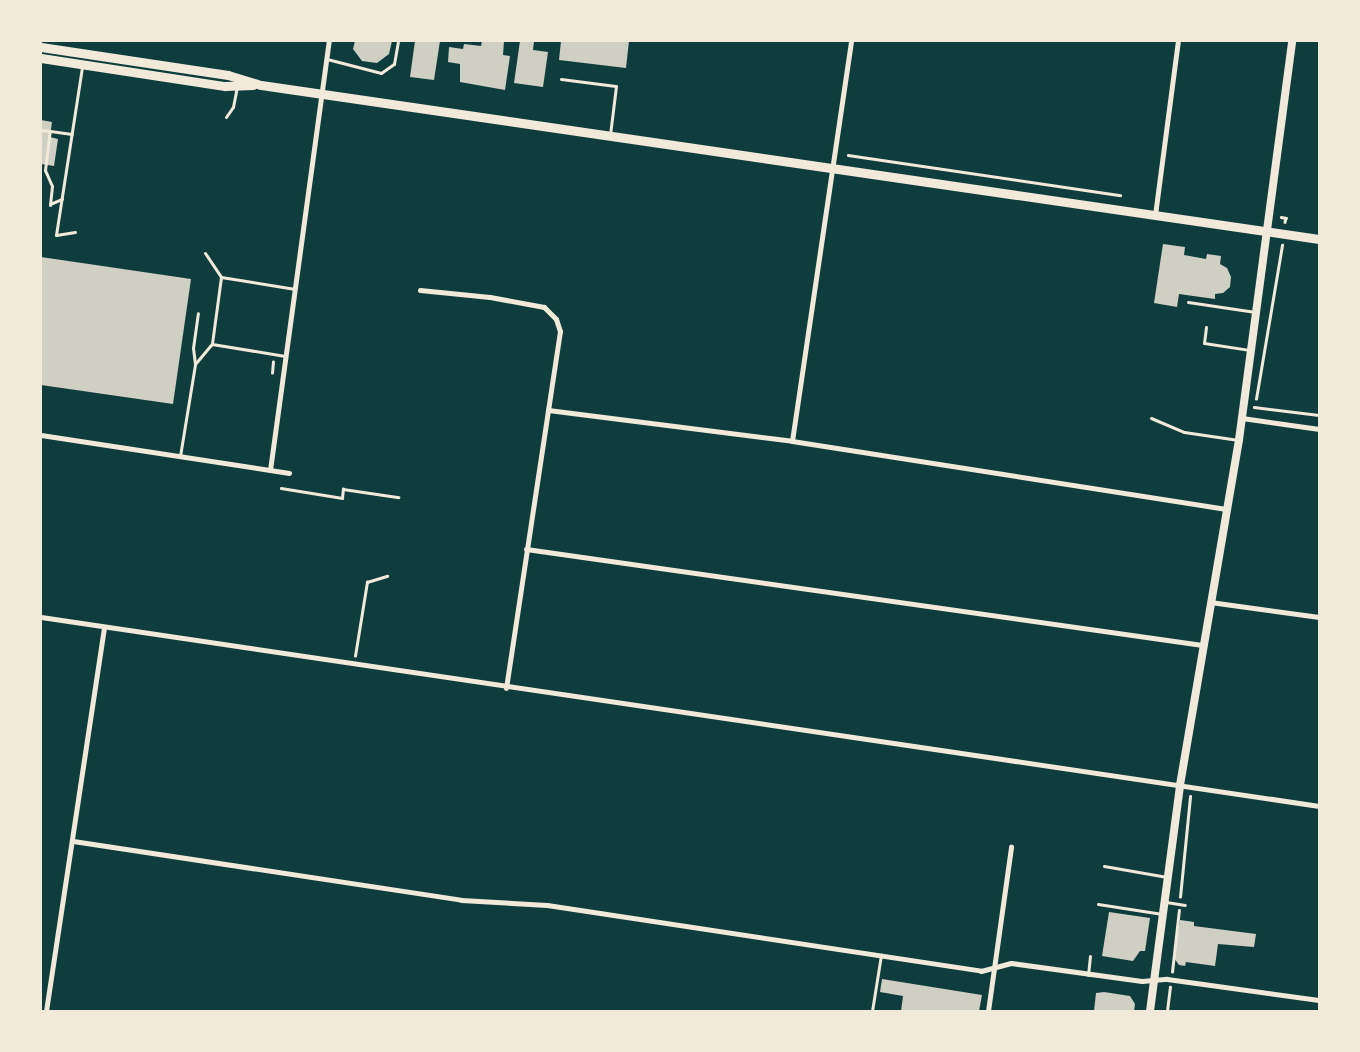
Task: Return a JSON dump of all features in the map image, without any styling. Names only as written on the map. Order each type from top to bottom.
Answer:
[{"type":"main road","points":[[41,46],[238,82]]},
{"type":"main road","points":[[41,58],[322,93],[1319,238]]},
{"type":"street","points":[[270,470],[329,41]]},
{"type":"street","points":[[792,441],[834,168],[851,41]]},
{"type":"street","points":[[1155,215],[1178,41]]},
{"type":"street","points":[[1150,1011],[1165,915],[1180,785],[1209,602],[1228,509],[1239,440],[1292,41]]},
{"type":"street","points":[[420,290],[490,297],[544,307],[556,319],[560,331],[506,688]]},
{"type":"street","points":[[548,410],[792,441],[1228,509]]},
{"type":"street","points":[[1242,418],[1319,429]]},
{"type":"street","points":[[41,434],[289,474]]},
{"type":"street","points":[[526,548],[1202,645]]},
{"type":"street","points":[[1209,602],[1319,617]]},
{"type":"street","points":[[41,617],[506,688],[1319,806]]},
{"type":"street","points":[[46,1011],[104,627]]},
{"type":"street","points":[[73,841],[460,900],[546,904],[981,971],[1011,963],[1088,975],[1155,980],[1319,1000]]},
{"type":"street","points":[[988,1011],[1011,847]]},
{"type":"lane","points":[[327,59],[381,73],[394,64],[398,42]]},
{"type":"lane","points":[[75,232],[56,235],[82,64]]},
{"type":"lane","points":[[561,79],[616,86],[610,135]]},
{"type":"lane","points":[[226,117],[233,107],[238,82]]},
{"type":"lane","points":[[41,130],[72,134]]},
{"type":"lane","points":[[50,131],[43,170],[52,186],[50,205],[62,199]]},
{"type":"lane","points":[[195,364],[212,344],[221,277],[205,253]]},
{"type":"lane","points":[[221,277],[295,289]]},
{"type":"lane","points":[[1188,302],[1255,312]]},
{"type":"lane","points":[[180,456],[195,364],[193,348],[198,313]]},
{"type":"lane","points":[[1206,327],[1204,343],[1250,350]]},
{"type":"lane","points":[[212,344],[286,356]]},
{"type":"lane","points":[[1151,418],[1184,432],[1239,440]]},
{"type":"lane","points":[[1104,866],[1170,877]]},
{"type":"lane","points":[[1166,902],[1185,905]]},
{"type":"lane","points":[[1098,904],[1165,915]]},
{"type":"lane","points":[[872,1011],[880,955]]},
{"type":"lane","points":[[1088,975],[1090,956]]},
{"type":"path","points":[[848,155],[1120,195]]},
{"type":"path","points":[[1281,217],[1286,218],[1285,222]]},
{"type":"path","points":[[1252,420],[1282,245]]},
{"type":"path","points":[[272,373],[274,355]]},
{"type":"path","points":[[1254,407],[1319,415]]},
{"type":"path","points":[[280,488],[342,498],[343,489],[398,497]]},
{"type":"path","points":[[354,665],[367,582],[387,576]]},
{"type":"building","points":[[355,41],[392,41],[389,54],[377,63],[362,61],[353,49]]},
{"type":"building","points":[[415,41],[440,41],[434,80],[410,77]]},
{"type":"building","points":[[482,41],[504,41],[503,55],[510,56],[505,90],[460,82],[460,64],[448,62],[449,47],[463,49],[464,44],[481,46]]},
{"type":"building","points":[[520,41],[534,41],[533,50],[548,52],[543,87],[514,83]]},
{"type":"building","points":[[561,41],[629,41],[626,68],[559,60]]},
{"type":"building","points":[[41,120],[52,122],[50,137],[58,139],[54,166],[41,164]]},
{"type":"building","points":[[1163,244],[1185,247],[1184,255],[1206,259],[1207,254],[1221,256],[1220,264],[1227,268],[1231,277],[1230,287],[1223,293],[1215,294],[1215,299],[1179,294],[1177,307],[1154,303]]},
{"type":"building","points":[[41,257],[191,279],[173,404],[41,385]]},
{"type":"building","points":[[1109,912],[1150,918],[1145,951],[1140,951],[1133,961],[1102,956]]},
{"type":"building","points":[[1180,920],[1194,922],[1194,926],[1256,934],[1254,947],[1218,944],[1215,966],[1186,962],[1185,966],[1179,965],[1174,958]]},
{"type":"building","points":[[882,979],[982,995],[979,1011],[901,1011],[903,996],[880,992]]},
{"type":"building","points":[[1104,992],[1130,996],[1135,1004],[1134,1011],[1094,1011],[1096,993]]}]
